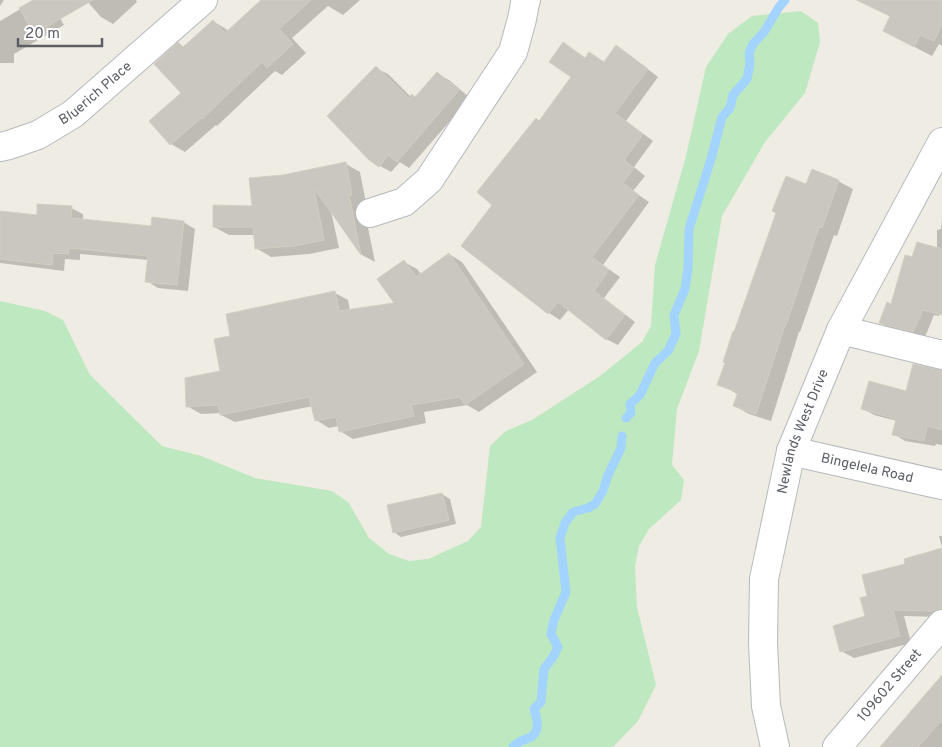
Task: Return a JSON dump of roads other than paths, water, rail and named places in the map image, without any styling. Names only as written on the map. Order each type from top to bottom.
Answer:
[{"type":"street","name":"Bluerich Place","points":[[0,147],[38,135],[73,114],[203,0]]},
{"type":"street","points":[[370,213],[404,202],[429,180],[513,52],[526,0]]},
{"type":"street","name":"Newlands West Drive","points":[[775,747],[766,706],[763,644],[764,578],[791,451],[841,330],[942,142]]},
{"type":"street","points":[[841,330],[942,355]]},
{"type":"street","name":"Bingelela Road","points":[[791,451],[942,485]]},
{"type":"street","name":"109602 Street","points":[[837,747],[942,624]]},
{"type":"waterway","points":[[626,418],[631,413],[630,404],[640,395],[655,363],[668,351],[676,334],[674,315],[685,289],[688,269],[689,229],[722,117],[730,108],[733,95],[747,79],[750,64],[749,53],[753,44],[764,32],[785,0]]},
{"type":"waterway","points":[[513,747],[531,737],[536,731],[537,718],[534,709],[541,702],[544,669],[558,647],[551,634],[554,620],[566,592],[560,538],[565,523],[573,512],[595,504],[603,491],[608,475],[621,448],[622,436]]}]
